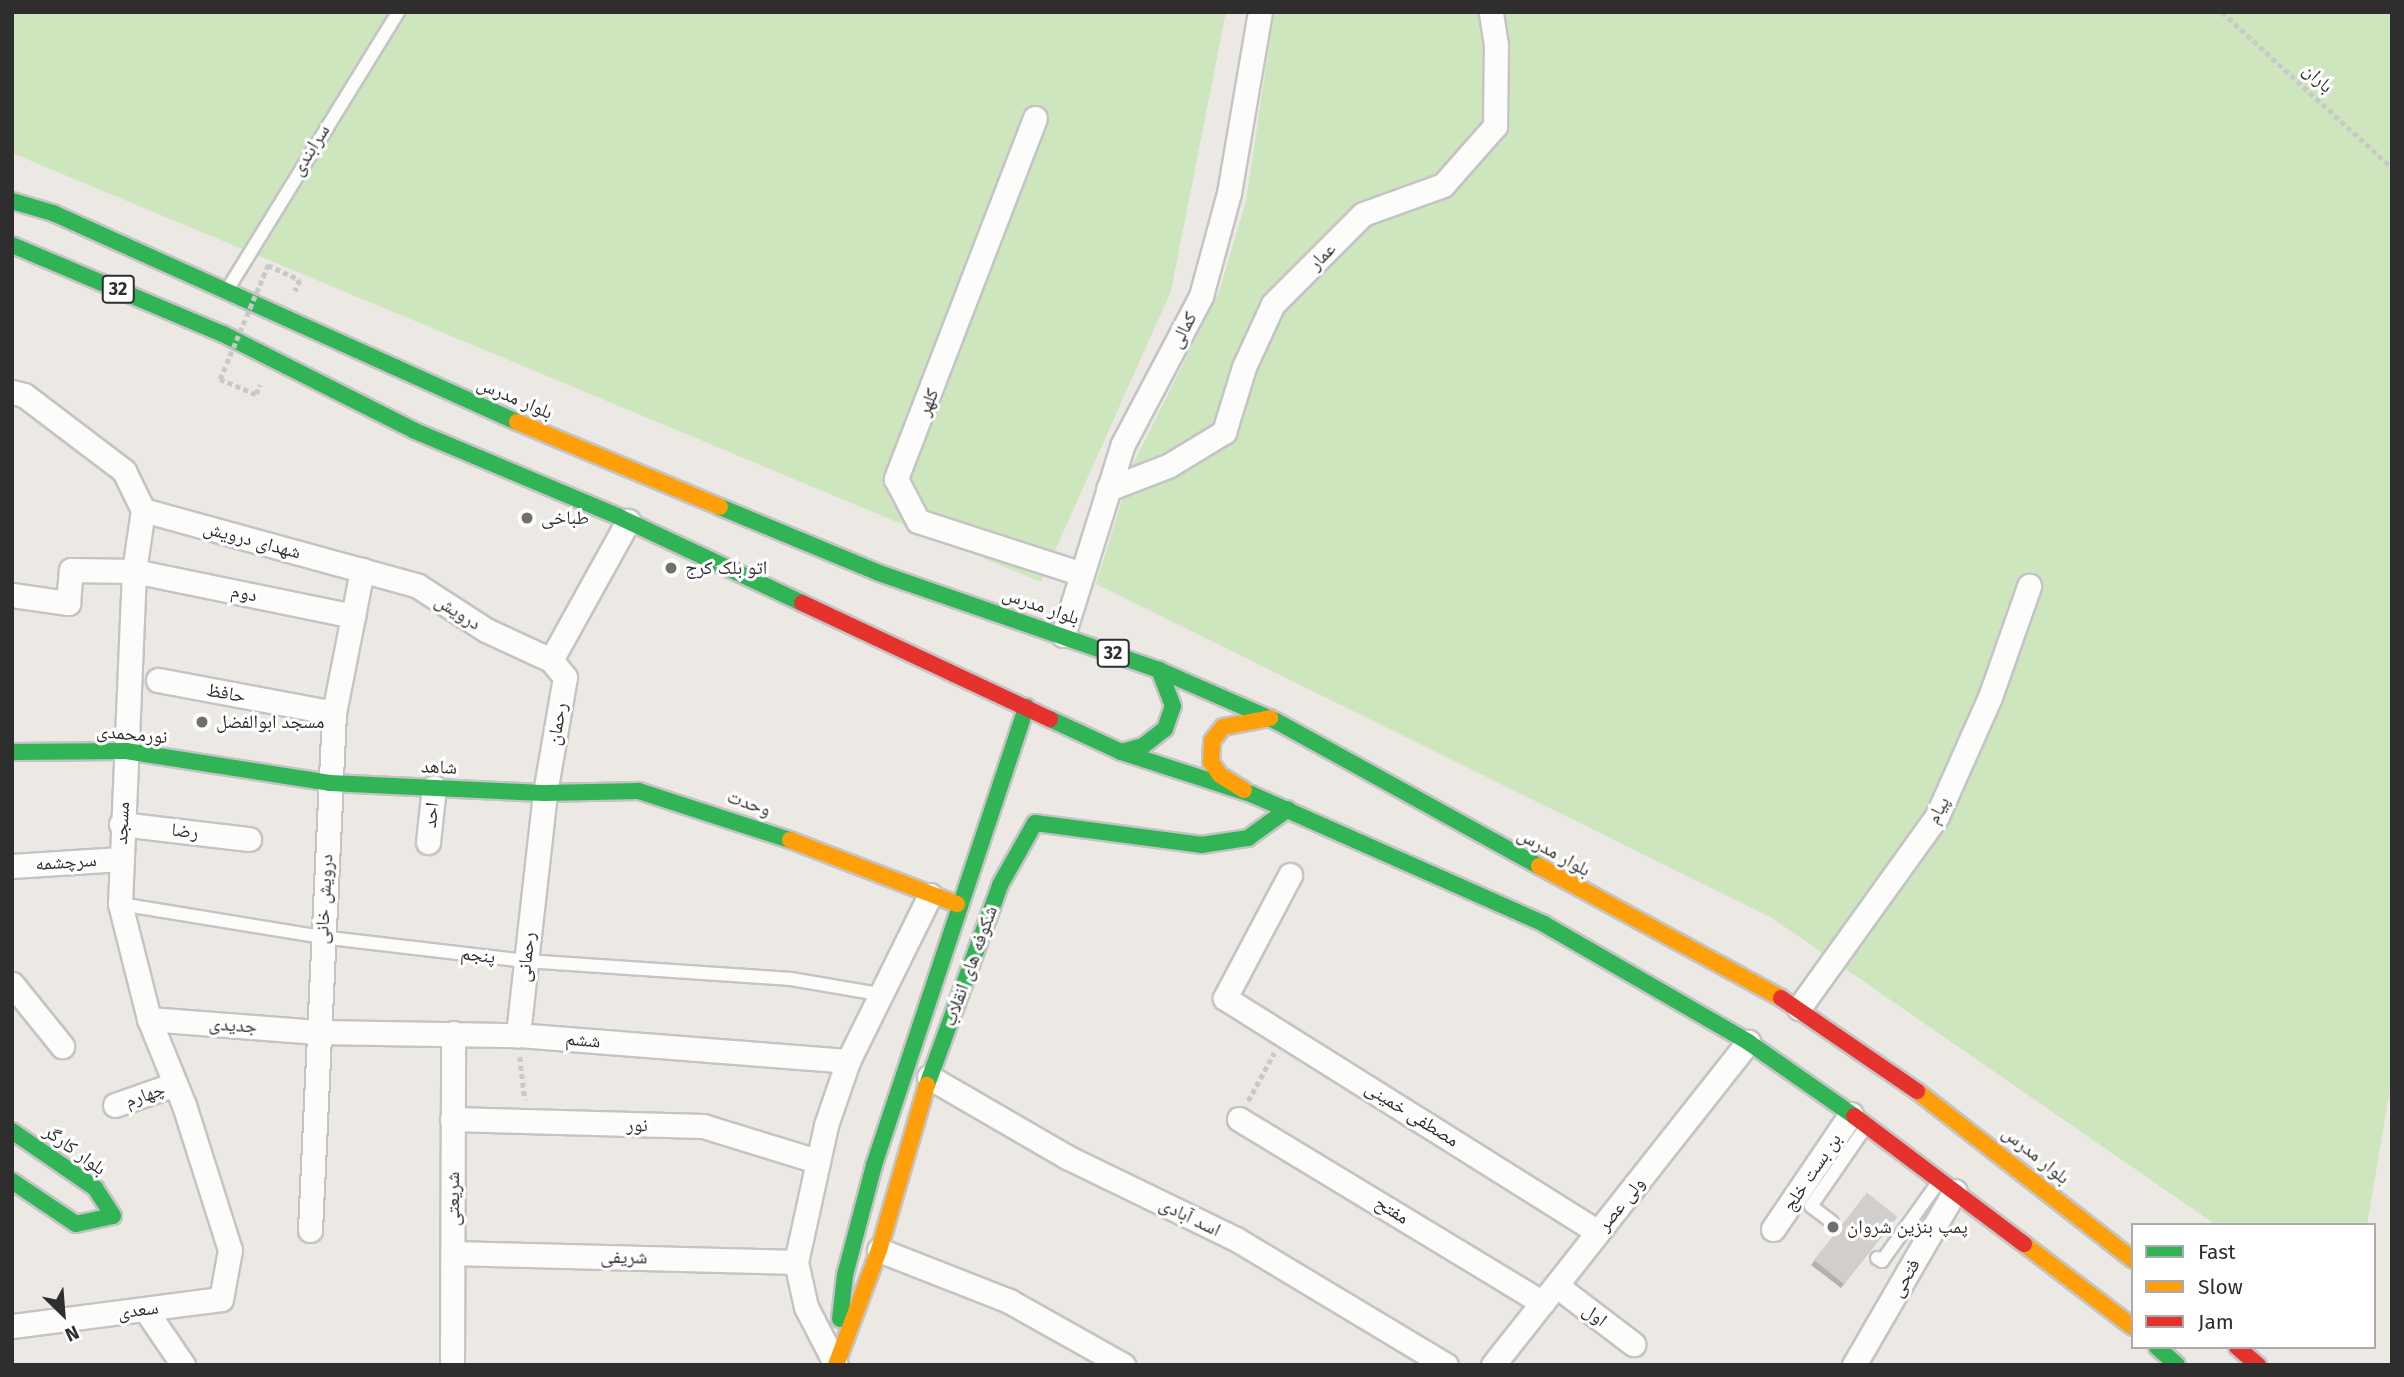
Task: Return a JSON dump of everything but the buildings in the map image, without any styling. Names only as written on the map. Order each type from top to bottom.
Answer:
[{"type":"main road","name":"بلوار مدرس","points":[[12,201],[53,213],[227,290],[431,386],[879,573],[1159,670],[1270,718],[1799,1008],[1968,1127],[2131,1257]]},
{"type":"main road","name":"32","points":[[12,245],[223,334],[415,431],[628,522],[1121,752],[1251,794],[1544,925],[1748,1042],[1859,1119],[2131,1325]]},
{"type":"main road","points":[[65,286],[223,334]]},
{"type":"main road","points":[[1121,752],[1143,746],[1165,730],[1173,706],[1159,670]]},
{"type":"main road","name":"شکوفه های انقلاب","points":[[836,1365],[845,1275],[874,1165],[957,904],[1026,706]]},
{"type":"main road","points":[[1251,794],[1220,775],[1211,762],[1212,741],[1223,727],[1270,718]]},
{"type":"main road","name":"نورمحمدی","points":[[12,752],[126,751],[330,783]]},
{"type":"main road","name":"شاهد","points":[[330,783],[545,793]]},
{"type":"main road","name":"وحدت","points":[[545,793],[639,791],[739,821],[930,895]]},
{"type":"main road","name":"شکوفه های انقلاب","points":[[836,1365],[879,1250],[929,1077],[1000,885],[1035,823],[1201,845],[1248,838],[1288,810]]},
{"type":"main road","name":"شکوفه های انقلاب","points":[[930,895],[957,904]]},
{"type":"main road","name":"بلوار کارگر","points":[[12,1131],[95,1188],[113,1216],[76,1224],[12,1181]]},
{"type":"main road","points":[[2159,1349],[2177,1365]]},
{"type":"main road","points":[[2239,1349],[2258,1365]]},
{"type":"street","name":"کمالی","points":[[1063,635],[1123,444],[1201,296],[1228,193],[1260,12]]},
{"type":"street","name":"عمار","points":[[1108,489],[1168,466],[1224,432],[1244,368],[1273,304],[1363,215],[1443,185],[1495,126],[1496,45],[1491,12]]},
{"type":"street","name":"کلهر","points":[[1035,118],[896,479],[918,521],[1082,575]]},
{"type":"street","points":[[12,392],[24,395],[124,471],[143,510]]},
{"type":"street","name":"شهدای درویش","points":[[143,510],[362,570]]},
{"type":"street","name":"مسجد","points":[[143,510],[134,571],[121,824],[120,904],[149,1018],[175,1084],[230,1250],[222,1299]]},
{"type":"street","points":[[551,660],[628,522]]},
{"type":"street","name":"دوم","points":[[12,595],[68,603],[71,570],[134,571],[353,616]]},
{"type":"street","name":"درویش خانی","points":[[310,1230],[321,937],[334,713],[362,570]]},
{"type":"street","name":"درویش","points":[[362,570],[418,586],[486,630],[551,660]]},
{"type":"street","name":"پیام","points":[[1799,1008],[1937,816],[1990,696],[2029,586]]},
{"type":"street","name":"رحمان","points":[[545,793],[565,677],[551,660]]},
{"type":"street","name":"حافظ","points":[[158,681],[334,713]]},
{"type":"street","name":"احد","points":[[428,842],[434,787]]},
{"type":"street","name":"رحمانی","points":[[517,1035],[545,793]]},
{"type":"street","name":"رضا","points":[[121,824],[249,839]]},
{"type":"street","name":"سرچشمه","points":[[12,866],[121,859]]},
{"type":"street","name":"مصطفی خمینی","points":[[1290,875],[1225,998],[1598,1232]]},
{"type":"street","points":[[836,1365],[806,1307],[796,1262],[817,1161],[848,1061],[930,895]]},
{"type":"street","points":[[12,984],[62,1046]]},
{"type":"street","name":"جدیدی","points":[[149,1018],[318,1032]]},
{"type":"street","name":"ششم","points":[[318,1032],[517,1035],[848,1061]]},
{"type":"street","name":"شریعتی","points":[[452,1365],[453,1033]]},
{"type":"street","name":"ولی عصر","points":[[1493,1365],[1748,1042]]},
{"type":"street","name":"اسد آبادی","points":[[929,1077],[1067,1157],[1236,1239],[1437,1362]]},
{"type":"street","name":"چهارم","points":[[115,1105],[175,1084]]},
{"type":"street","name":"نور","points":[[452,1119],[703,1126],[817,1161]]},
{"type":"street","name":"مفتح","points":[[1239,1119],[1550,1295]]},
{"type":"street","name":"بن بست خلج","points":[[1773,1229],[1859,1119]]},
{"type":"street","name":"فتحی","points":[[1854,1365],[1948,1185]]},
{"type":"street","points":[[879,1250],[1009,1301],[1123,1365]]},
{"type":"street","name":"شریفی","points":[[453,1253],[796,1262]]},
{"type":"street","name":"اول","points":[[1550,1295],[1633,1343]]},
{"type":"street","name":"سعدی","points":[[12,1326],[222,1299]]},
{"type":"street","points":[[145,1309],[183,1365]]},
{"type":"lane","name":"سرابندی","points":[[227,290],[398,12]]},
{"type":"lane","name":"پنجم","points":[[120,904],[321,937],[526,961],[791,979],[879,994]]},
{"type":"lane","points":[[1832,1222],[1811,1206],[1859,1119]]},
{"type":"lane","name":"فتحی","points":[[1877,1258],[1882,1261],[1948,1185]]},
{"type":"path","name":"باران","points":[[2222,12],[2392,168]]},
{"type":"path","points":[[256,394],[220,379],[268,265],[300,280]]},
{"type":"path","points":[[1239,1119],[1284,1034]]},
{"type":"path","points":[[517,1035],[528,1121]]},
{"type":"green space","points":[[12,12],[1226,12],[1171,291],[1041,582],[12,153]]},
{"type":"green space","points":[[1274,12],[2392,12],[2392,1077],[2367,1223],[2213,1223],[1772,918],[1096,584],[1133,464],[1219,292],[1246,201]]},
{"type":"traffic: fast","points":[[12,201],[53,213],[517,422]]},
{"type":"traffic: fast","points":[[12,245],[223,334],[415,431],[617,516],[802,603]]},
{"type":"traffic: fast","points":[[720,507],[879,573],[1159,670],[1276,721],[1539,866]]},
{"type":"traffic: fast","points":[[1121,752],[1143,746],[1165,729],[1173,706],[1159,670]]},
{"type":"traffic: fast","points":[[840,1319],[845,1275],[874,1165],[1026,707]]},
{"type":"traffic: fast","points":[[1050,719],[1121,752],[1251,794],[1544,924],[1748,1042],[1854,1116]]},
{"type":"traffic: fast","points":[[12,752],[126,751],[330,783],[545,793],[639,791],[790,840]]},
{"type":"traffic: fast","points":[[927,1085],[1000,885],[1035,823],[1201,845],[1248,838],[1288,809]]},
{"type":"traffic: fast","points":[[12,1131],[95,1188],[113,1216],[76,1224],[12,1181]]},
{"type":"traffic: fast","points":[[2159,1349],[2177,1365]]},
{"type":"traffic: slow","points":[[517,422],[720,507]]},
{"type":"traffic: slow","points":[[1244,790],[1220,775],[1211,762],[1212,741],[1223,727],[1270,718]]},
{"type":"traffic: slow","points":[[790,840],[957,904]]},
{"type":"traffic: slow","points":[[1539,866],[1781,998]]},
{"type":"traffic: slow","points":[[836,1365],[879,1250],[927,1085]]},
{"type":"traffic: slow","points":[[1917,1091],[2131,1258]]},
{"type":"traffic: slow","points":[[2024,1244],[2131,1325]]},
{"type":"traffic: jam","points":[[802,603],[1050,719]]},
{"type":"traffic: jam","points":[[1781,998],[1917,1091]]},
{"type":"traffic: jam","points":[[1854,1116],[2024,1244]]},
{"type":"traffic: jam","points":[[2239,1349],[2258,1365]]},
{"type":"place","name":"طباخی","points":[[527,518]]},
{"type":"place","name":"اتو بلک کرج","points":[[671,568]]},
{"type":"place","name":"مسجد ابوالفضل","points":[[202,722]]},
{"type":"place","name":"پمپ بنزین شروان","points":[[1833,1227]]}]
